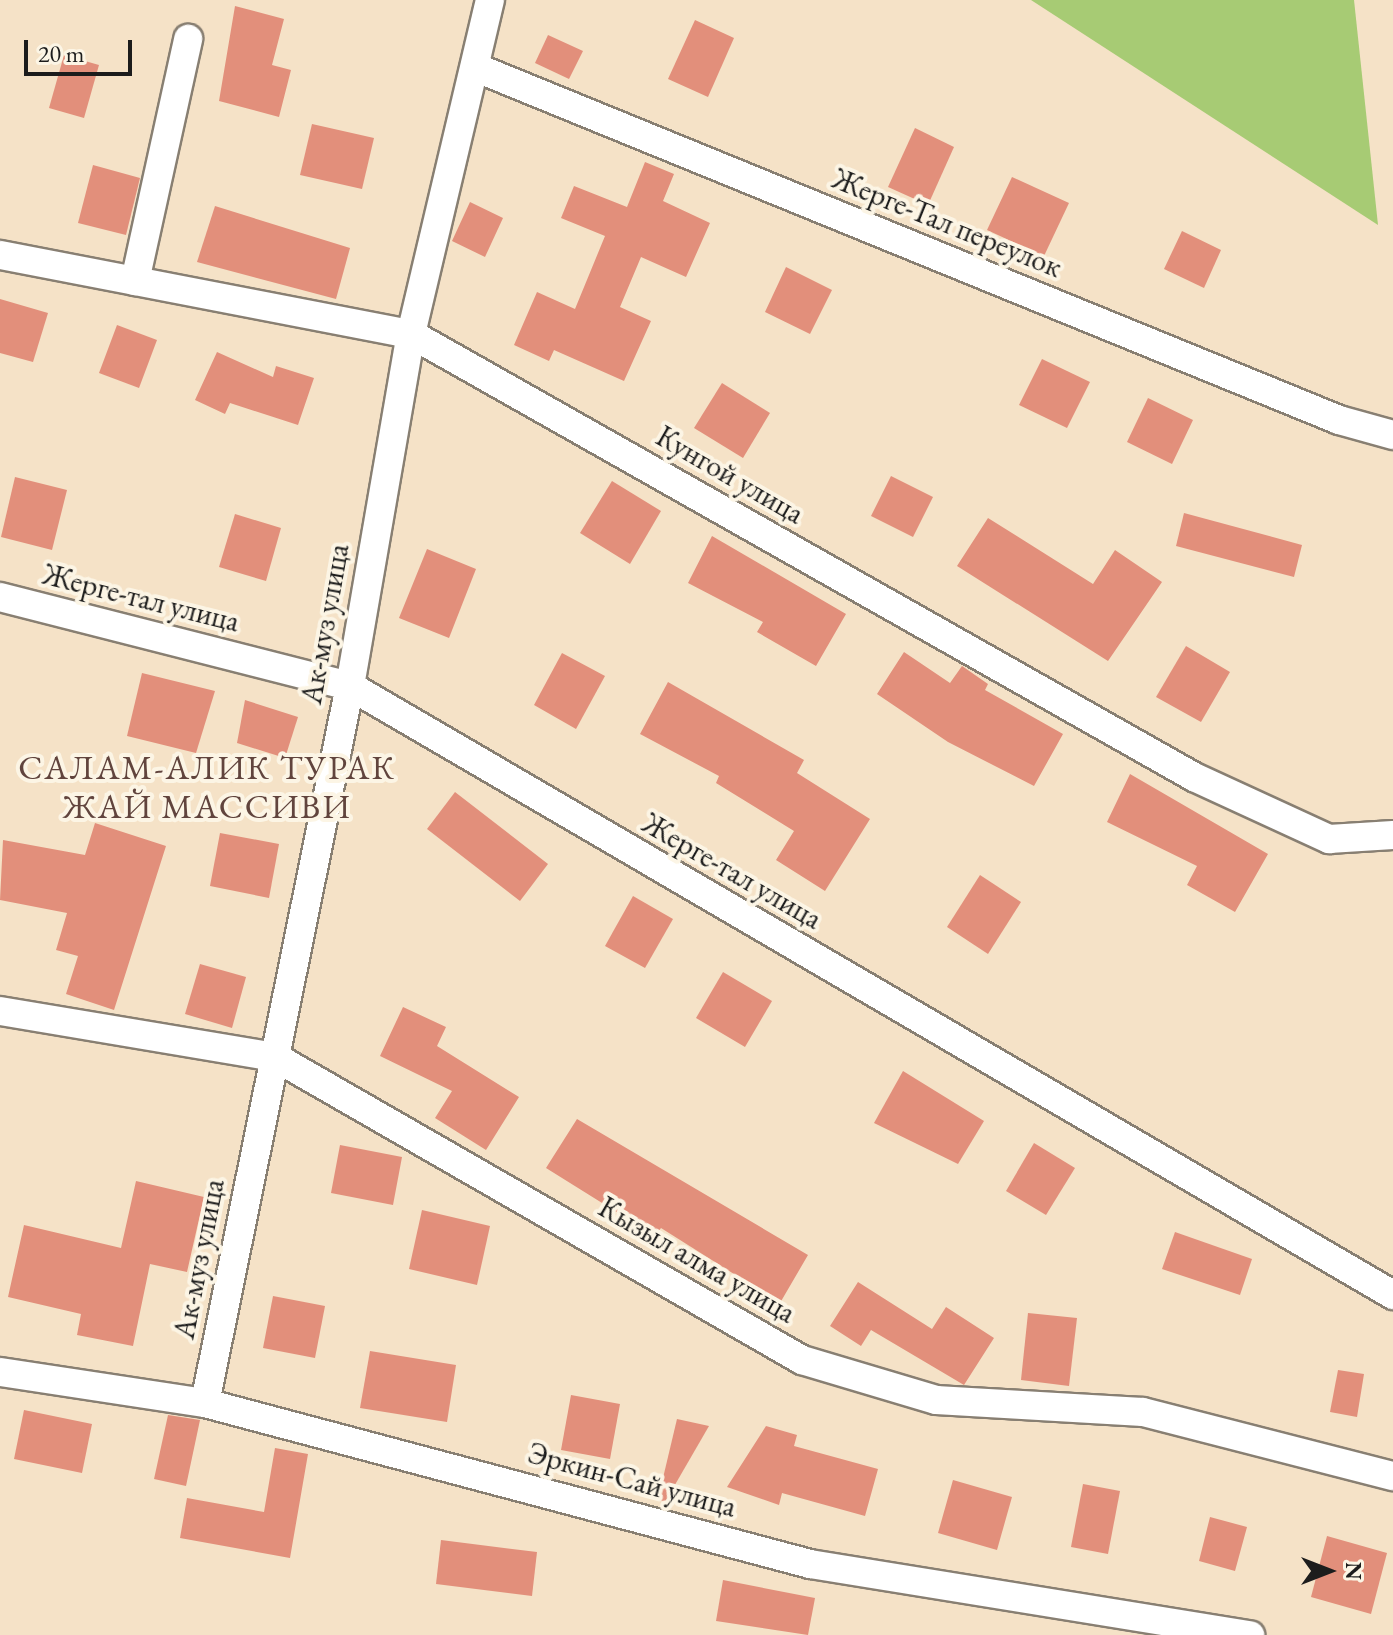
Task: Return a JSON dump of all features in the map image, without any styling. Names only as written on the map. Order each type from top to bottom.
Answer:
[{"type":"street","name":"Ак-муз улица","points":[[205,1403],[350,686],[411,334],[477,68],[490,0]]},
{"type":"street","points":[[135,281],[188,39]]},
{"type":"street","name":"Жерге-Тал переулок","points":[[477,68],[1339,420],[1393,435]]},
{"type":"street","name":"Кунгой улица","points":[[0,255],[411,334],[1194,777],[1329,839],[1393,835]]},
{"type":"street","name":"Жерге-тал улица","points":[[0,597],[350,686],[1393,1295]]},
{"type":"street","name":"Кызыл алма улица","points":[[0,1011],[275,1057],[802,1360],[936,1400],[1143,1412],[1393,1476]]},
{"type":"street","name":"Эркин-Сай улица","points":[[0,1372],[205,1403],[810,1564],[1250,1635]]},
{"type":"green space","points":[[1031,0],[1354,0],[1378,225]]},
{"type":"building","points":[[235,6],[284,19],[272,65],[291,70],[279,117],[219,101]]},
{"type":"building","points":[[695,20],[734,38],[708,97],[668,79]]},
{"type":"building","points":[[548,35],[583,51],[569,79],[535,63]]},
{"type":"building","points":[[64,55],[99,65],[84,118],[49,108]]},
{"type":"building","points":[[312,124],[374,138],[362,189],[300,175]]},
{"type":"building","points":[[915,128],[954,147],[928,205],[888,187]]},
{"type":"building","points":[[645,162],[674,174],[663,201],[710,223],[686,277],[641,257],[620,307],[651,321],[624,381],[554,350],[549,361],[514,345],[537,292],[575,309],[605,236],[561,218],[574,186],[627,207]]},
{"type":"building","points":[[93,165],[140,178],[126,235],[78,223]]},
{"type":"building","points":[[1012,177],[1069,203],[1044,256],[987,230]]},
{"type":"building","points":[[470,202],[503,218],[485,257],[452,241]]},
{"type":"building","points":[[215,206],[350,248],[336,299],[197,262]]},
{"type":"building","points":[[1182,231],[1221,250],[1204,288],[1164,269]]},
{"type":"building","points":[[786,267],[832,290],[810,334],[765,312]]},
{"type":"building","points":[[0,299],[48,313],[33,362],[0,353]]},
{"type":"building","points":[[117,325],[157,340],[139,388],[99,373]]},
{"type":"building","points":[[217,352],[273,377],[276,366],[314,378],[298,425],[230,403],[225,414],[195,400]]},
{"type":"building","points":[[1042,359],[1090,382],[1067,428],[1019,405]]},
{"type":"building","points":[[722,383],[770,413],[743,458],[694,428]]},
{"type":"building","points":[[1148,398],[1193,420],[1172,464],[1127,442]]},
{"type":"building","points":[[891,476],[933,497],[913,537],[871,516]]},
{"type":"building","points":[[15,477],[67,490],[52,550],[1,537]]},
{"type":"building","points":[[612,481],[661,511],[630,564],[580,533]]},
{"type":"building","points":[[1184,513],[1302,545],[1294,577],[1176,546]]},
{"type":"building","points":[[235,514],[281,528],[266,581],[219,567]]},
{"type":"building","points":[[988,518],[1093,584],[1115,550],[1162,582],[1108,661],[957,566]]},
{"type":"building","points":[[712,536],[846,614],[816,666],[757,632],[763,622],[688,583]]},
{"type":"building","points":[[427,549],[476,569],[449,638],[399,618]]},
{"type":"building","points":[[1186,646],[1230,672],[1201,722],[1156,697]]},
{"type":"building","points":[[904,652],[950,683],[962,666],[988,684],[985,690],[1063,734],[1034,786],[948,742],[877,694]]},
{"type":"building","points":[[562,653],[605,676],[576,729],[534,705]]},
{"type":"building","points":[[142,673],[215,691],[196,753],[127,736]]},
{"type":"building","points":[[668,682],[804,760],[797,773],[870,819],[825,891],[776,860],[794,831],[716,783],[719,776],[640,734]]},
{"type":"building","points":[[245,700],[298,717],[285,758],[237,743]]},
{"type":"building","points":[[1130,774],[1268,854],[1235,912],[1187,885],[1197,866],[1107,822]]},
{"type":"building","points":[[455,792],[548,864],[520,901],[427,829]]},
{"type":"building","points":[[95,823],[166,846],[114,1010],[66,994],[78,956],[56,950],[67,913],[0,900],[3,840],[85,855]]},
{"type":"building","points":[[220,833],[279,844],[269,898],[210,886]]},
{"type":"building","points":[[980,875],[1021,902],[988,954],[947,927]]},
{"type":"building","points":[[633,896],[673,919],[645,968],[605,946]]},
{"type":"building","points":[[200,964],[246,977],[232,1028],[185,1014]]},
{"type":"building","points":[[723,972],[772,1001],[745,1047],[696,1018]]},
{"type":"building","points":[[403,1007],[446,1027],[437,1046],[519,1097],[486,1150],[435,1118],[452,1091],[380,1056]]},
{"type":"building","points":[[903,1071],[984,1121],[958,1164],[874,1123]]},
{"type":"building","points":[[577,1119],[808,1255],[780,1303],[661,1228],[655,1236],[546,1168]]},
{"type":"building","points":[[1034,1143],[1075,1168],[1046,1215],[1006,1191]]},
{"type":"building","points":[[340,1145],[402,1157],[393,1205],[331,1193]]},
{"type":"building","points":[[136,1181],[204,1197],[187,1272],[150,1264],[133,1346],[77,1335],[81,1314],[8,1297],[24,1225],[121,1248]]},
{"type":"building","points":[[422,1210],[490,1226],[477,1285],[409,1269]]},
{"type":"building","points":[[1175,1232],[1252,1259],[1240,1295],[1162,1269]]},
{"type":"building","points":[[858,1282],[932,1329],[946,1307],[994,1338],[964,1385],[871,1330],[861,1346],[830,1326]]},
{"type":"building","points":[[273,1296],[325,1306],[315,1358],[263,1348]]},
{"type":"building","points":[[1028,1313],[1077,1318],[1069,1386],[1021,1380]]},
{"type":"building","points":[[370,1351],[456,1365],[447,1422],[360,1408]]},
{"type":"building","points":[[1338,1370],[1364,1374],[1357,1417],[1330,1412]]},
{"type":"building","points":[[571,1395],[620,1404],[610,1459],[561,1450]]},
{"type":"building","points":[[24,1410],[92,1424],[82,1473],[14,1459]]},
{"type":"building","points":[[168,1415],[200,1420],[186,1486],[154,1479]]},
{"type":"building","points":[[677,1419],[709,1426],[665,1502],[658,1499]]},
{"type":"building","points":[[766,1426],[797,1435],[794,1446],[878,1469],[865,1516],[782,1493],[779,1505],[727,1487]]},
{"type":"building","points":[[275,1448],[308,1454],[290,1558],[180,1538],[187,1498],[264,1512]]},
{"type":"building","points":[[953,1480],[1012,1497],[997,1550],[938,1533]]},
{"type":"building","points":[[1083,1484],[1120,1491],[1108,1554],[1071,1547]]},
{"type":"building","points":[[1210,1517],[1247,1527],[1235,1571],[1199,1561]]},
{"type":"building","points":[[1327,1536],[1387,1553],[1371,1614],[1311,1597]]},
{"type":"building","points":[[441,1540],[537,1552],[532,1596],[436,1584]]},
{"type":"building","points":[[723,1580],[815,1598],[808,1635],[716,1621]]},
{"type":"district","name":"САЛАМ-АЛИК ТУРАК ЖАЙ МАССИВИ","points":[[207,786]]}]
